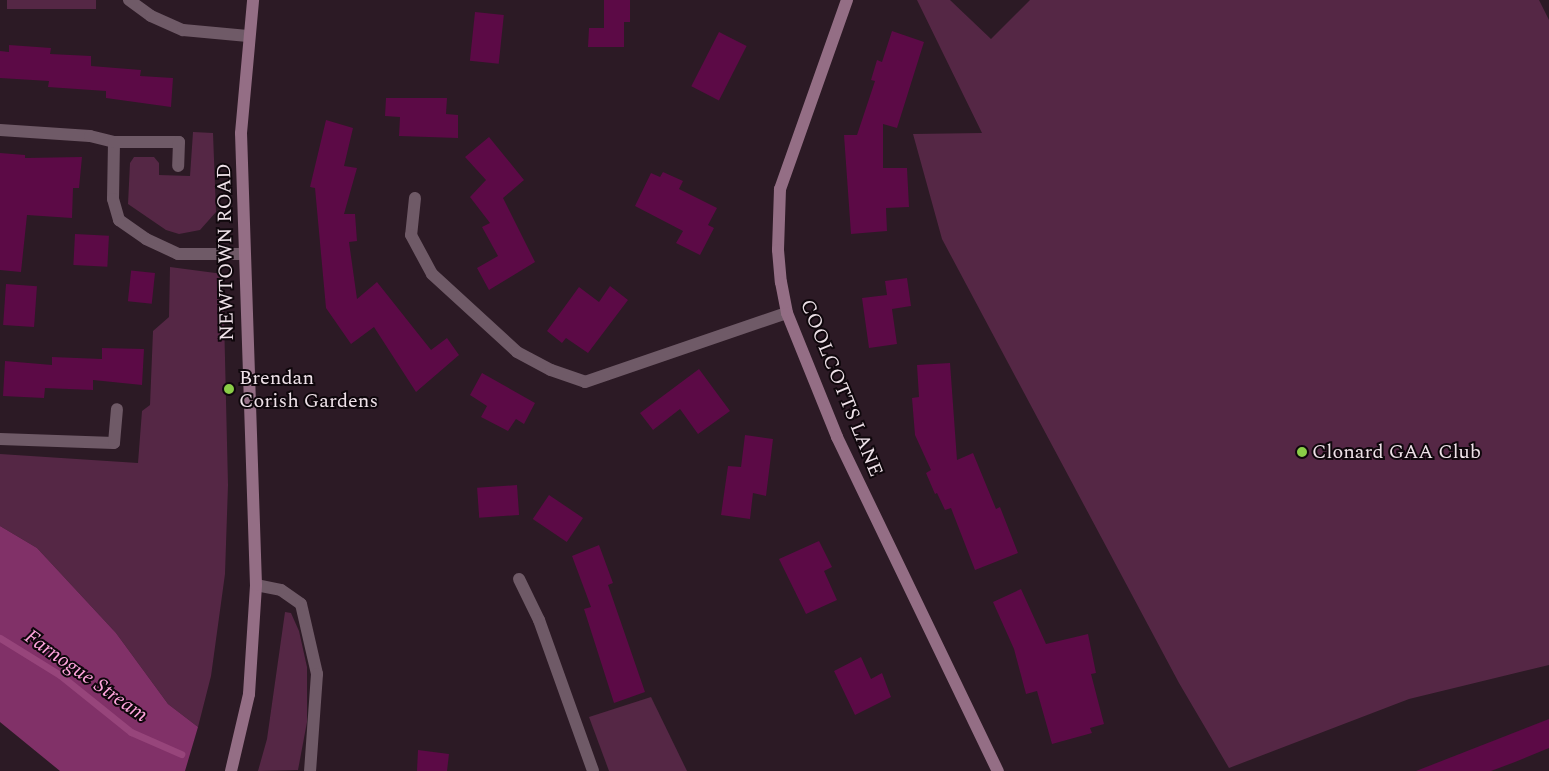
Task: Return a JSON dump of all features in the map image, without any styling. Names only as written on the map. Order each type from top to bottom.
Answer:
[{"type":"street","points":[[129,0],[151,16],[183,30],[248,36]]},
{"type":"street","name":"NEWTOWN ROAD","points":[[231,771],[249,694],[256,585],[243,254],[241,133],[248,36],[253,0]]},
{"type":"street","name":"COOLCOTTS LANE","points":[[848,0],[816,81],[780,189],[778,250],[787,313],[837,437],[998,771]]},
{"type":"street","points":[[0,130],[90,136],[114,142],[179,142],[178,166]]},
{"type":"street","points":[[114,142],[113,199],[120,220],[146,239],[178,254],[243,254]]},
{"type":"street","points":[[415,198],[411,235],[432,274],[517,352],[551,370],[585,382],[787,313]]},
{"type":"street","points":[[0,439],[114,443],[117,409]]},
{"type":"street","points":[[519,579],[539,620],[593,771]]},
{"type":"street","points":[[256,585],[281,590],[301,604],[317,674],[310,771]]},
{"type":"shaded area","points":[[7,0],[96,0],[96,9],[7,9]]},
{"type":"shaded area","name":"Clonard GAA Club","points":[[917,0],[950,0],[991,39],[1030,0],[1539,0],[1549,20],[1549,665],[1409,699],[1229,768],[1179,683],[942,239],[913,134],[982,133]]},
{"type":"shaded area","points":[[193,132],[213,133],[216,212],[200,230],[179,234],[166,230],[128,204],[130,163],[134,157],[154,157],[159,163],[159,175],[190,176]]},
{"type":"shaded area","points":[[170,267],[223,274],[228,485],[225,574],[211,676],[198,727],[168,704],[116,633],[37,548],[0,526],[0,454],[138,463],[142,411],[150,405],[153,331],[169,317]]},
{"type":"shaded area","points":[[0,526],[37,548],[116,633],[168,704],[198,727],[185,771],[60,771],[0,722]]},
{"type":"shaded area","points":[[285,612],[291,613],[299,631],[307,667],[307,722],[298,770],[258,771],[267,739]]},
{"type":"shaded area","points":[[651,697],[687,771],[609,771],[589,717]]},
{"type":"building","points":[[604,0],[630,0],[630,22],[624,22],[624,47],[588,47],[589,28],[604,28]]},
{"type":"building","points":[[475,12],[504,15],[499,64],[470,61]]},
{"type":"building","points":[[892,31],[924,42],[897,128],[883,124],[883,168],[907,168],[909,207],[886,208],[887,231],[851,234],[844,135],[857,135],[875,81],[871,80],[877,60],[882,62]]},
{"type":"building","points":[[719,32],[747,46],[719,100],[691,86]]},
{"type":"building","points":[[9,45],[51,48],[50,54],[91,56],[91,66],[141,70],[140,76],[173,78],[171,107],[106,98],[106,91],[48,87],[49,81],[0,78],[0,51],[9,52]]},
{"type":"building","points":[[386,98],[447,98],[446,114],[458,115],[458,138],[399,136],[400,117],[385,116]]},
{"type":"building","points":[[326,120],[353,128],[344,166],[357,168],[344,214],[355,214],[357,241],[349,242],[357,299],[377,282],[431,350],[447,338],[459,355],[416,392],[374,327],[351,344],[326,308],[315,188],[310,187]]},
{"type":"building","points":[[489,137],[524,180],[503,198],[535,262],[489,290],[477,268],[498,256],[482,227],[490,223],[470,197],[486,180],[465,157]]},
{"type":"building","points":[[0,153],[25,155],[25,158],[82,157],[79,188],[73,188],[72,218],[27,215],[21,272],[0,270]]},
{"type":"building","points":[[663,172],[683,181],[679,189],[717,208],[708,225],[714,228],[700,255],[676,243],[683,231],[635,206],[651,173],[660,177]]},
{"type":"building","points":[[75,234],[109,236],[107,267],[73,265]]},
{"type":"building","points":[[131,270],[155,273],[152,304],[128,301]]},
{"type":"building","points":[[907,278],[911,306],[892,309],[897,344],[869,348],[862,298],[887,295],[885,281]]},
{"type":"building","points":[[6,284],[37,286],[34,327],[3,325]]},
{"type":"building","points":[[610,286],[628,300],[588,353],[566,338],[562,343],[547,331],[579,287],[599,302]]},
{"type":"building","points":[[102,348],[144,349],[142,385],[93,380],[93,390],[45,388],[44,398],[3,396],[5,361],[52,365],[52,357],[102,359]]},
{"type":"building","points":[[950,363],[957,460],[973,453],[996,509],[1000,507],[1018,553],[975,570],[951,508],[945,510],[937,493],[935,494],[926,473],[931,470],[915,435],[912,398],[919,397],[917,365]]},
{"type":"building","points":[[699,369],[730,411],[698,434],[680,409],[653,430],[640,413]]},
{"type":"building","points":[[482,373],[535,403],[524,424],[516,419],[508,431],[481,417],[487,406],[470,395]]},
{"type":"building","points":[[745,435],[773,439],[766,496],[753,493],[750,519],[721,515],[728,466],[741,467]]},
{"type":"building","points":[[517,485],[519,515],[479,518],[477,488]]},
{"type":"building","points":[[549,495],[583,518],[567,542],[533,519]]},
{"type":"building","points":[[819,541],[832,567],[824,571],[837,600],[806,614],[779,559]]},
{"type":"building","points":[[599,545],[613,583],[608,585],[645,692],[614,703],[584,609],[591,607],[572,556]]},
{"type":"building","points":[[1021,589],[1046,644],[1088,634],[1096,673],[1091,674],[1104,724],[1090,728],[1092,733],[1052,744],[1037,691],[1026,694],[1014,649],[993,602]]},
{"type":"building","points":[[861,657],[871,679],[882,673],[891,697],[855,715],[834,671]]},
{"type":"building","points":[[1549,719],[1549,748],[1515,762],[1491,771],[1416,771]]},
{"type":"building","points":[[418,750],[449,754],[447,771],[417,771]]},
{"type":"waterway","name":"Farnogue Stream","points":[[0,638],[60,675],[131,732],[181,754]]},
{"type":"place","name":"Brendan Corish Gardens","points":[[229,389]]},
{"type":"place","name":"Clonard GAA Club","points":[[1302,452]]}]
